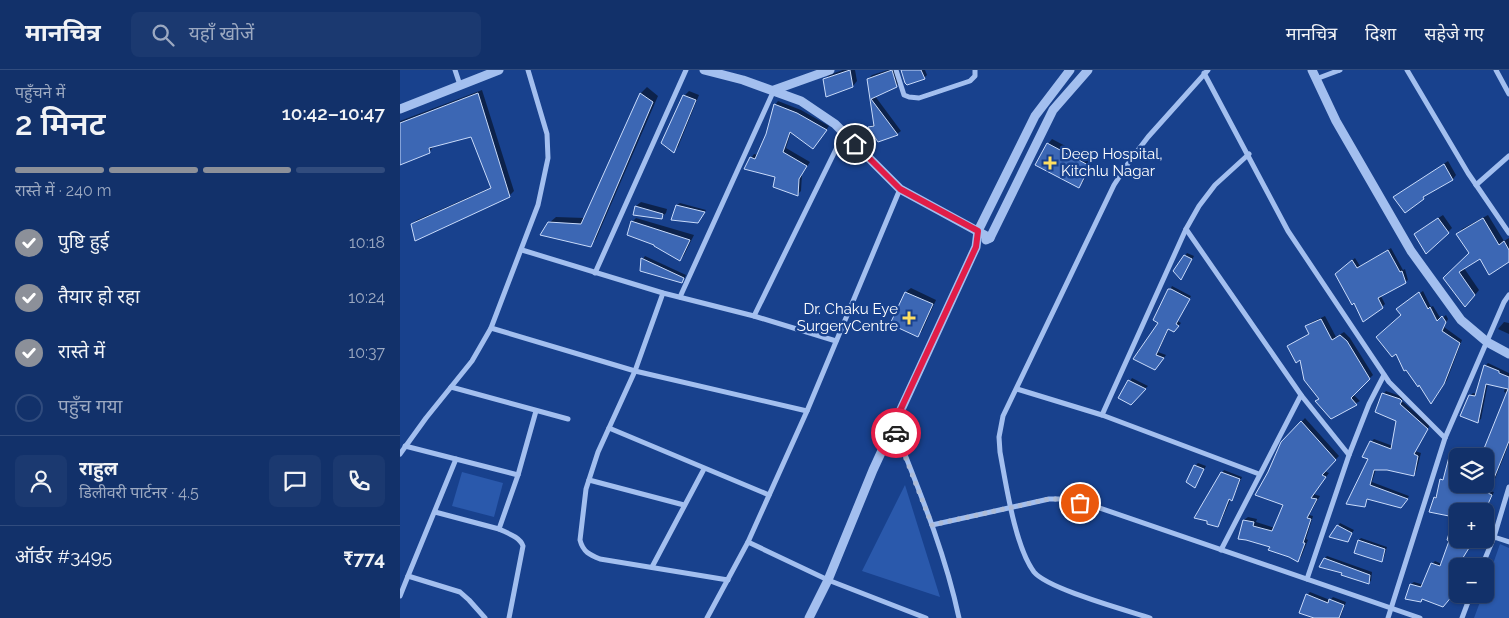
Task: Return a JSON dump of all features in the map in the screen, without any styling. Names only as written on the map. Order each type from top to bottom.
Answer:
[{"type":"street","points":[[455,70],[460,85]]},
{"type":"street","points":[[400,109],[498,70]]},
{"type":"street","points":[[400,454],[472,361],[491,328],[538,205],[548,158],[547,134],[528,70]]},
{"type":"street","points":[[595,273],[686,70]]},
{"type":"street","points":[[704,70],[774,90],[801,101],[836,124],[900,189],[990,238]]},
{"type":"street","points":[[680,297],[774,90],[830,70]]},
{"type":"street","points":[[896,70],[904,95],[914,98],[970,81],[975,76],[975,70]]},
{"type":"street","points":[[809,618],[828,580],[893,426],[976,247],[978,231],[1035,116],[1070,70]]},
{"type":"street","points":[[976,247],[990,238],[1053,110],[1088,70]]},
{"type":"street","points":[[1340,70],[1314,74],[1336,121],[1411,251],[1461,320],[1487,342],[1509,354]]},
{"type":"street","points":[[1407,70],[1476,184],[1509,233]]},
{"type":"street","points":[[1496,70],[1509,94]]},
{"type":"street","points":[[1150,618],[1053,585],[1035,573],[1021,544],[1011,507],[1000,452],[999,437],[1003,416],[1114,185],[1148,136],[1206,72],[1288,231],[1384,375],[1445,438]]},
{"type":"street","points":[[754,316],[844,132]]},
{"type":"street","points":[[1102,415],[1186,229],[1199,206],[1215,185],[1248,154]]},
{"type":"street","points":[[1476,184],[1509,156]]},
{"type":"street","points":[[707,618],[748,542],[807,411],[900,189]]},
{"type":"street","points":[[1186,229],[1301,395],[1349,454]]},
{"type":"street","points":[[522,250],[663,293],[754,316],[836,341]]},
{"type":"street","points":[[663,293],[635,371],[598,452],[586,489],[580,540],[586,552],[600,559],[728,580]]},
{"type":"street","points":[[1388,618],[1445,438],[1466,385],[1509,295]]},
{"type":"street","points":[[491,328],[635,371],[807,411]]},
{"type":"street","points":[[1307,579],[1349,454],[1369,404],[1384,375]]},
{"type":"street","points":[[451,387],[568,419]]},
{"type":"street","points":[[1016,389],[1102,415],[1259,474]]},
{"type":"street","points":[[1221,550],[1301,395]]},
{"type":"street","points":[[499,529],[518,475],[536,410]]},
{"type":"street","points":[[893,426],[932,525],[954,593],[959,618]]},
{"type":"street","points":[[609,428],[769,495]]},
{"type":"street","points":[[405,446],[518,475]]},
{"type":"street","points":[[400,596],[456,459]]},
{"type":"street","points":[[652,567],[704,469]]},
{"type":"street","points":[[589,480],[684,505]]},
{"type":"street","points":[[1509,487],[1494,537],[1509,542]]},
{"type":"street","points":[[932,525],[1049,499],[1060,499],[1080,503],[1420,618]]},
{"type":"street","points":[[435,512],[499,529],[521,542],[523,546],[509,618]]},
{"type":"street","points":[[748,542],[828,580],[926,618]]},
{"type":"street","points":[[408,576],[460,592],[485,618]]},
{"type":"street","points":[[1462,618],[1468,603]]},
{"type":"shaded area","points":[[462,472],[503,483],[494,517],[452,506]]},
{"type":"shaded area","points":[[905,485],[940,597],[862,571]]},
{"type":"shaded area","points":[[1500,544],[1509,548],[1509,618],[1474,618],[1480,603],[1494,603],[1494,561]]},
{"type":"building","points":[[850,70],[853,87],[826,97],[823,79]]},
{"type":"building","points":[[892,70],[897,87],[871,99],[898,135],[878,142],[868,127],[874,126],[867,79]]},
{"type":"building","points":[[901,70],[921,70],[925,79],[907,85]]},
{"type":"building","points":[[478,93],[510,197],[415,241],[411,224],[491,188],[471,137],[429,148],[430,153],[400,165],[400,123]]},
{"type":"building","points":[[640,93],[653,102],[591,247],[540,235],[548,222],[581,224]]},
{"type":"building","points":[[683,95],[696,100],[674,153],[661,143]]},
{"type":"building","points":[[774,104],[797,113],[827,130],[813,149],[790,132],[783,152],[807,166],[799,179],[798,196],[773,187],[775,177],[744,169],[750,157],[755,159],[766,134]]},
{"type":"building","points":[[1047,143],[1090,166],[1079,188],[1035,165]]},
{"type":"building","points":[[1444,164],[1453,180],[1423,197],[1424,199],[1405,213],[1393,197]]},
{"type":"building","points":[[676,205],[705,212],[698,223],[671,220]]},
{"type":"building","points":[[635,206],[663,214],[662,219],[633,215]]},
{"type":"building","points":[[1438,218],[1449,233],[1426,254],[1414,234]]},
{"type":"building","points":[[1483,218],[1499,245],[1504,241],[1509,250],[1509,262],[1489,275],[1480,259],[1459,272],[1475,295],[1465,307],[1443,278],[1469,253],[1456,234]]},
{"type":"building","points":[[631,221],[690,240],[680,261],[654,245],[627,235]]},
{"type":"building","points":[[1388,250],[1400,272],[1402,271],[1406,283],[1378,298],[1383,308],[1363,322],[1354,303],[1352,305],[1335,274],[1352,260],[1357,268]]},
{"type":"building","points":[[1184,255],[1192,259],[1181,280],[1173,271]]},
{"type":"building","points":[[641,258],[684,278],[682,283],[640,271]]},
{"type":"building","points":[[1168,289],[1190,299],[1176,324],[1179,326],[1174,332],[1168,329],[1156,355],[1164,358],[1155,370],[1133,359],[1158,323],[1153,320]]},
{"type":"building","points":[[905,292],[933,304],[918,337],[890,324]]},
{"type":"building","points":[[1419,292],[1437,321],[1442,316],[1446,322],[1442,331],[1460,343],[1444,384],[1431,404],[1419,385],[1418,387],[1406,370],[1404,371],[1396,354],[1392,357],[1376,337],[1401,315],[1396,309]]},
{"type":"building","points":[[1321,319],[1332,340],[1340,335],[1347,341],[1370,379],[1351,398],[1357,405],[1331,419],[1315,401],[1319,399],[1304,380],[1300,360],[1296,363],[1287,346],[1309,334],[1305,326]]},
{"type":"building","points":[[1484,365],[1509,377],[1509,441],[1494,478],[1494,448],[1484,448],[1508,389],[1486,384],[1478,423],[1460,416],[1469,395],[1475,396]]},
{"type":"building","points":[[1128,380],[1146,389],[1131,405],[1118,398]]},
{"type":"building","points":[[1382,393],[1400,399],[1402,401],[1400,404],[1428,429],[1414,454],[1418,456],[1414,476],[1387,470],[1374,470],[1370,485],[1408,499],[1401,508],[1367,499],[1365,507],[1346,504],[1368,459],[1362,457],[1370,441],[1391,449],[1396,421],[1375,412]]},
{"type":"building","points":[[1301,421],[1336,460],[1322,475],[1326,477],[1311,498],[1317,499],[1307,518],[1311,519],[1298,562],[1268,550],[1270,547],[1238,539],[1243,520],[1254,522],[1253,526],[1272,531],[1283,505],[1255,495],[1268,472],[1281,442]]},
{"type":"building","points":[[1449,457],[1449,493],[1488,493],[1492,495],[1488,503],[1449,503],[1449,516],[1429,512],[1434,497],[1436,498],[1440,479],[1443,480]]},
{"type":"building","points":[[1194,465],[1204,469],[1195,488],[1186,482]]},
{"type":"building","points":[[1221,472],[1240,479],[1232,501],[1229,499],[1218,527],[1207,524],[1207,521],[1194,518]]},
{"type":"building","points":[[1337,525],[1352,533],[1348,542],[1329,537]]},
{"type":"building","points":[[1358,540],[1385,549],[1382,562],[1354,553]]},
{"type":"building","points":[[1449,541],[1449,548],[1469,548],[1463,558],[1449,558],[1449,600],[1443,607],[1422,599],[1421,602],[1405,599],[1410,584],[1421,587],[1431,563],[1440,566]]},
{"type":"building","points":[[1324,558],[1370,575],[1369,584],[1341,575],[1342,573],[1319,567]]},
{"type":"building","points":[[1306,594],[1328,603],[1329,599],[1344,605],[1339,618],[1314,618],[1299,613]]},
{"type":"way so far","points":[[896,433],[932,525],[1049,499],[1080,503]]},
{"type":"place","name":"Deep Hospital, Kitchlu Nagar","points":[[1050,163]]},
{"type":"place","name":"Dr. Chaku Eye SurgeryCentre","points":[[909,318]]},
{"type":"route","points":[[855,144],[900,189],[978,231],[976,247],[893,426],[896,433]]}]
